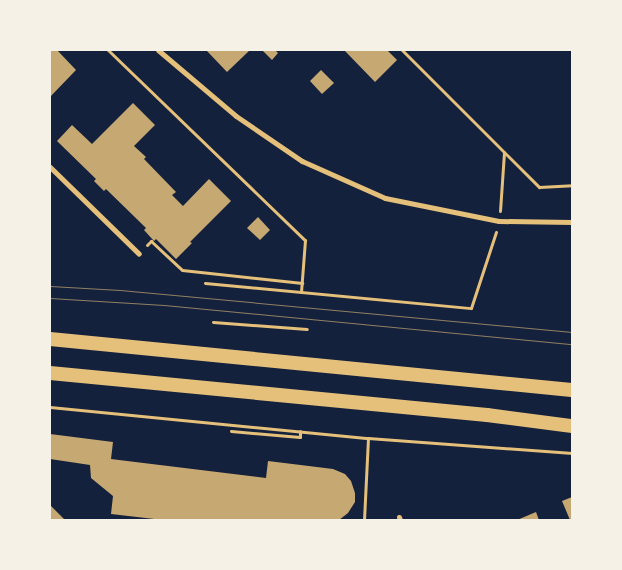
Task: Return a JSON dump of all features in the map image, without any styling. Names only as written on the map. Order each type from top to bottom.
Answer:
[{"type":"highway","points":[[50,338],[572,390]]},
{"type":"highway","points":[[50,373],[487,415],[572,426]]},
{"type":"street","points":[[158,50],[236,116],[302,161],[385,198],[499,221],[572,222]]},
{"type":"street","points":[[50,167],[139,254]]},
{"type":"path","points":[[108,50],[305,240],[301,292]]},
{"type":"path","points":[[402,50],[539,186],[572,185]]},
{"type":"path","points":[[205,283],[471,308],[499,221],[504,152]]},
{"type":"path","points":[[139,254],[151,241],[182,270],[302,283]]},
{"type":"path","points":[[213,322],[307,329]]},
{"type":"path","points":[[50,407],[368,438],[572,453]]},
{"type":"path","points":[[232,431],[300,437],[300,431]]},
{"type":"path","points":[[364,520],[368,438]]},
{"type":"building","points":[[50,50],[57,50],[76,70],[50,97]]},
{"type":"building","points":[[206,50],[250,50],[227,72]]},
{"type":"building","points":[[262,50],[275,50],[278,53],[272,60]]},
{"type":"building","points":[[344,50],[387,50],[397,60],[375,82]]},
{"type":"building","points":[[321,70],[334,83],[322,94],[310,81]]},
{"type":"building","points":[[133,103],[155,125],[134,146],[176,192],[172,195],[183,206],[209,179],[231,201],[190,242],[192,243],[176,259],[156,239],[154,241],[144,230],[146,228],[106,189],[104,191],[94,181],[96,179],[57,141],[72,125],[92,144]]},
{"type":"building","points":[[258,217],[270,230],[260,240],[247,228]]},
{"type":"building","points":[[50,434],[113,442],[111,459],[119,460],[266,478],[268,461],[333,469],[345,474],[351,481],[355,493],[355,502],[348,513],[339,520],[163,520],[111,514],[113,496],[91,478],[90,465],[50,459]]},
{"type":"building","points":[[572,497],[572,520],[570,520],[562,501]]},
{"type":"building","points":[[50,505],[65,520],[50,520]]},
{"type":"building","points":[[536,512],[539,520],[517,520]]},
{"type":"tram line","points":[[50,286],[120,290],[572,332]]},
{"type":"tram line","points":[[50,298],[164,305],[572,344]]}]
